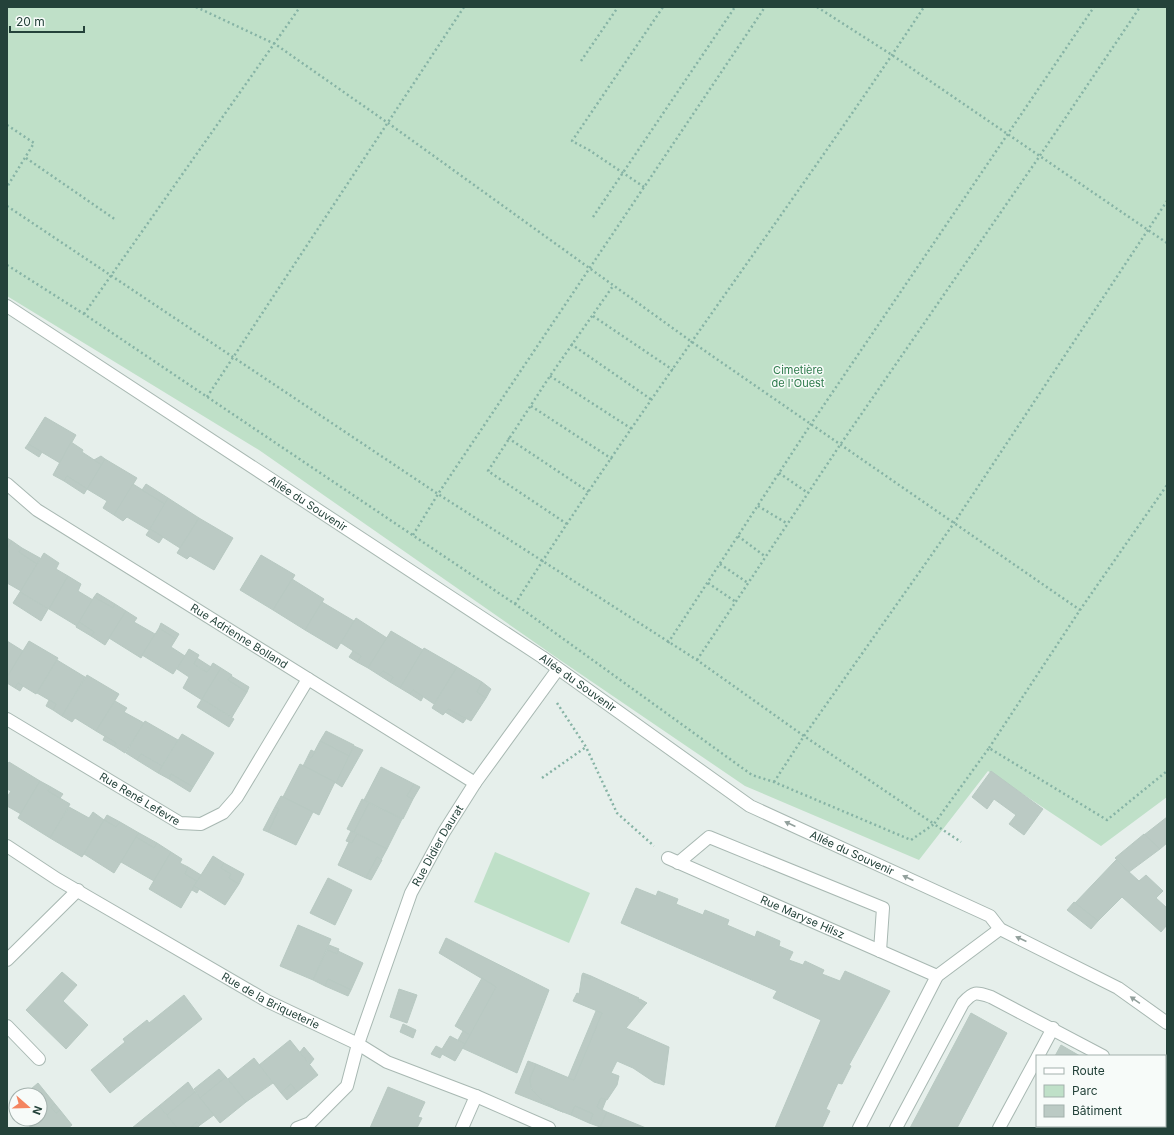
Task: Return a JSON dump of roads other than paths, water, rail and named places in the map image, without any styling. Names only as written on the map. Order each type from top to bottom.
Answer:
[{"type":"street","name":"Allée du Souvenir","points":[[7,306],[558,669],[750,806],[990,916],[1000,929],[1118,988],[1167,1023]]},
{"type":"street","name":"Rue Adrienne Bolland","points":[[7,484],[37,510],[475,783]]},
{"type":"street","name":"Rue Didier Daurat","points":[[297,1128],[310,1123],[347,1086],[358,1044],[411,893],[444,832],[475,783],[558,669]]},
{"type":"street","name":"Rue René Lefevre","points":[[7,719],[180,823],[201,824],[223,813],[237,797],[308,679]]},
{"type":"street","name":"Rue Maryse Hilsz","points":[[880,951],[883,908],[709,837],[673,860],[880,951],[937,976]]},
{"type":"street","name":"Rue de la Briqueterie","points":[[7,846],[57,878],[267,1001],[358,1044],[387,1062],[476,1096],[549,1128]]},
{"type":"street","points":[[7,960],[78,890]]},
{"type":"street","points":[[859,1128],[937,976],[1000,929]]},
{"type":"street","points":[[896,1128],[963,1003],[970,995],[978,992],[1053,1028],[1101,1055]]},
{"type":"street","points":[[7,1026],[39,1059]]},
{"type":"street","points":[[1039,1055],[1053,1028]]},
{"type":"street","points":[[1000,1128],[1036,1061]]},
{"type":"street","points":[[462,1128],[476,1096]]},
{"type":"park label","name":"Cimetière de l'Ouest","points":[[798,376]]}]
